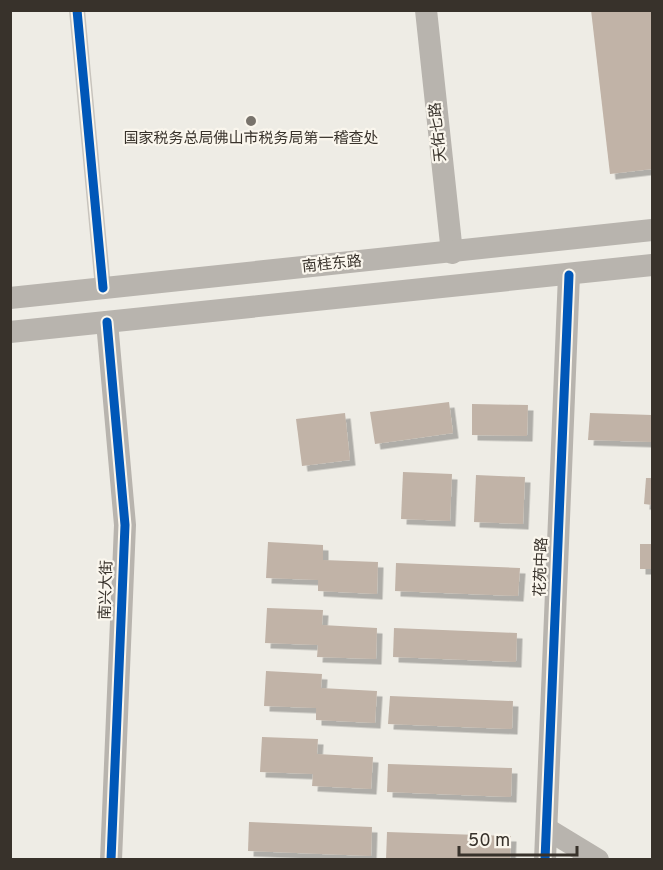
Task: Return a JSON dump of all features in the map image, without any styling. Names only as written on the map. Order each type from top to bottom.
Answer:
[{"type":"street","points":[[77,10],[103,288]]},
{"type":"street","name":"天佑七路","points":[[426,10],[452,253]]},
{"type":"street","name":"南桂东路","points":[[10,298],[452,253],[652,230]]},
{"type":"street","points":[[10,332],[652,265]]},
{"type":"street","name":"花苑中路","points":[[545,860],[568,275]]},
{"type":"street","name":"南兴大街","points":[[107,322],[125,525],[111,860]]},
{"type":"street","points":[[547,829],[598,860]]},
{"type":"building","points":[[591,10],[652,10],[652,169],[610,174]]},
{"type":"building","points":[[449,402],[453,433],[375,444],[370,412]]},
{"type":"building","points":[[472,404],[528,405],[527,436],[472,435]]},
{"type":"building","points":[[345,413],[350,460],[302,466],[296,419]]},
{"type":"building","points":[[590,413],[652,415],[652,442],[588,440]]},
{"type":"building","points":[[403,472],[452,474],[450,521],[401,519]]},
{"type":"building","points":[[476,475],[525,477],[523,524],[474,522]]},
{"type":"building","points":[[646,478],[652,478],[652,505],[644,504]]},
{"type":"building","points":[[268,542],[323,545],[323,560],[378,562],[377,594],[318,591],[318,580],[266,578]]},
{"type":"building","points":[[640,544],[652,544],[652,569],[640,569]]},
{"type":"building","points":[[396,563],[520,568],[518,596],[395,591]]},
{"type":"building","points":[[267,608],[323,610],[322,625],[377,628],[376,659],[317,657],[318,645],[265,643]]},
{"type":"building","points":[[394,628],[517,633],[516,662],[393,657]]},
{"type":"building","points":[[266,671],[322,674],[321,688],[377,691],[375,723],[316,720],[316,708],[264,706]]},
{"type":"building","points":[[390,696],[513,701],[512,729],[388,724]]},
{"type":"building","points":[[262,737],[318,739],[317,754],[373,757],[371,789],[312,786],[313,774],[260,772]]},
{"type":"building","points":[[388,764],[512,768],[511,797],[387,792]]},
{"type":"building","points":[[249,822],[372,827],[371,856],[248,851]]},
{"type":"building","points":[[387,832],[511,836],[510,860],[386,860]]},
{"type":"cycle path","points":[[77,10],[103,288]]},
{"type":"cycle path","points":[[545,860],[569,275]]},
{"type":"cycle path","points":[[107,322],[125,525],[111,860]]},
{"type":"place","name":"国家税务总局佛山市税务局第一稽查处","points":[[251,121]]}]
